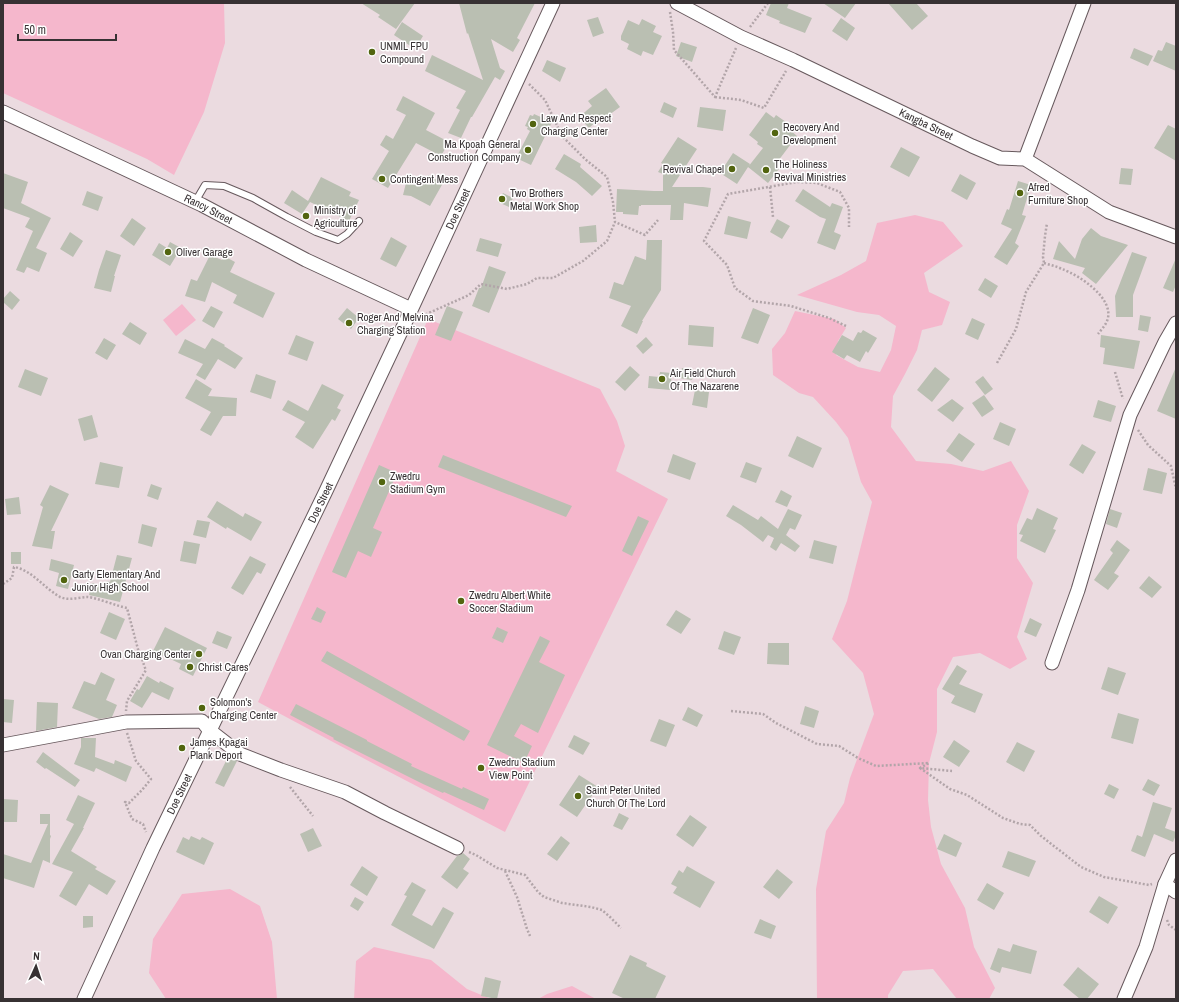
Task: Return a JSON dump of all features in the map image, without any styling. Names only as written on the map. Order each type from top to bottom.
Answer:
[{"type":"street","name":"Doe Street","points":[[84,999],[209,730],[325,493],[553,3]]},
{"type":"street","points":[[1025,159],[1084,3]]},
{"type":"street","name":"Kangba Street","points":[[673,7],[793,60],[972,146],[1000,158],[1025,159],[1109,212],[1176,237]]},
{"type":"street","name":"Rancy Street","points":[[3,112],[196,202],[306,260],[411,309]]},
{"type":"street","points":[[1052,663],[1078,590],[1129,419],[1165,342],[1176,324]]},
{"type":"street","points":[[3,745],[126,722],[202,721],[209,730],[240,754],[345,792],[457,848]]},
{"type":"street","points":[[1124,999],[1146,947],[1166,881],[1176,860]]},
{"type":"street","points":[[1166,881],[1176,892]]},
{"type":"lane","points":[[196,202],[205,185],[224,186],[253,198],[287,218],[316,232],[338,240],[347,234],[360,221]]},
{"type":"path","points":[[715,96],[742,37],[768,3]]},
{"type":"path","points":[[673,7],[674,50],[715,96],[741,100],[764,108],[793,60]]},
{"type":"path","points":[[405,323],[469,295],[481,284],[507,289],[526,284],[537,278],[553,278],[583,261],[607,241],[615,222],[613,202],[607,177],[585,159],[562,136],[545,100],[520,75]]},
{"type":"path","points":[[846,326],[829,318],[791,306],[753,301],[735,288],[727,265],[704,241],[728,194],[797,182],[818,183],[840,192],[850,208],[849,227]]},
{"type":"path","points":[[770,187],[773,217]]},
{"type":"path","points":[[615,222],[645,235],[658,220]]},
{"type":"path","points":[[997,363],[1016,329],[1026,292],[1044,263],[1043,257],[1047,223]]},
{"type":"path","points":[[1044,263],[1063,269],[1088,283],[1103,299],[1107,306],[1108,316],[1107,321],[1098,334]]},
{"type":"path","points":[[1115,372],[1129,419],[1148,445],[1171,466],[1176,489]]},
{"type":"path","points":[[3,584],[12,578],[14,567],[19,568],[33,576],[61,597],[68,599],[89,597],[127,608],[139,653],[143,659],[146,670],[127,701],[126,722],[128,738],[136,761],[150,779],[142,790],[128,803],[125,802],[132,819],[143,824],[153,848]]},
{"type":"path","points":[[731,711],[763,714],[776,723],[817,744],[839,746],[858,758],[876,766],[929,763],[920,768]]},
{"type":"path","points":[[920,768],[952,770]]},
{"type":"path","points":[[920,768],[950,789],[967,795],[1003,818],[1020,824],[1030,825],[1041,836],[1081,867],[1104,876],[1149,885],[1166,881]]},
{"type":"path","points":[[290,786],[313,816]]},
{"type":"path","points":[[457,848],[476,855],[497,868],[524,875],[544,897],[562,903],[602,910],[621,928]]},
{"type":"path","points":[[505,870],[517,897],[530,936]]},
{"type":"shaded area","points":[[3,3],[224,3],[225,43],[204,112],[174,175],[147,159],[3,93]]},
{"type":"shaded area","points":[[915,215],[943,222],[963,246],[924,273],[929,292],[950,302],[942,325],[922,330],[917,350],[893,396],[891,427],[916,461],[951,464],[983,471],[1011,461],[1029,491],[1017,525],[1017,558],[1033,583],[1017,637],[1027,659],[1010,669],[980,653],[953,657],[937,689],[937,732],[929,763],[928,800],[931,827],[941,864],[965,908],[974,947],[995,988],[989,999],[957,999],[933,969],[903,971],[888,995],[888,999],[817,999],[816,889],[826,831],[844,803],[850,778],[874,714],[863,673],[832,639],[847,601],[872,502],[861,482],[848,438],[836,422],[813,397],[799,393],[773,375],[772,349],[785,333],[795,311],[834,319],[846,328],[838,341],[836,355],[858,367],[880,372],[891,350],[896,326],[879,315],[857,312],[797,295],[841,275],[866,261],[877,223]]},
{"type":"shaded area","points":[[182,304],[196,320],[176,336],[163,320]]},
{"type":"shaded area","name":"Zwedru Albert White Soccer Stadium","points":[[428,319],[600,389],[617,421],[625,446],[616,471],[668,499],[505,832],[258,702]]},
{"type":"shaded area","points":[[230,889],[260,906],[272,942],[277,999],[166,999],[149,973],[153,939],[182,894]]},
{"type":"shaded area","points":[[374,947],[431,960],[467,989],[491,999],[354,999],[356,961]]},
{"type":"shaded area","points":[[572,986],[596,999],[538,999],[547,994]]},
{"type":"building","points":[[361,3],[415,3],[396,29],[378,17],[380,15]]},
{"type":"building","points":[[459,3],[535,3],[517,38],[520,40],[513,52],[491,39],[500,68],[505,71],[500,80],[495,77],[471,117],[461,138],[448,133],[460,110],[456,108],[466,91],[425,71],[432,55],[483,80],[468,33],[467,34]]},
{"type":"building","points":[[771,3],[789,3],[787,8],[812,18],[805,33],[779,23],[780,21],[766,15]]},
{"type":"building","points":[[823,3],[856,3],[845,18]]},
{"type":"building","points":[[888,3],[916,3],[928,16],[912,30]]},
{"type":"building","points":[[598,17],[604,33],[593,37],[587,20]]},
{"type":"building","points":[[841,18],[855,28],[847,41],[832,31]]},
{"type":"building","points":[[642,19],[656,26],[653,32],[662,36],[653,55],[643,51],[641,56],[627,49],[629,44],[621,40],[621,36],[628,20],[639,25]]},
{"type":"building","points":[[402,22],[423,36],[415,49],[394,35]]},
{"type":"building","points":[[681,42],[697,47],[692,62],[676,56]]},
{"type":"building","points":[[1166,42],[1176,46],[1176,71],[1153,61],[1158,50],[1162,51]]},
{"type":"building","points":[[1134,48],[1153,56],[1148,66],[1130,58]]},
{"type":"building","points":[[547,60],[566,68],[560,82],[542,71]]},
{"type":"building","points":[[606,88],[620,107],[602,120],[600,118],[589,128],[579,117],[592,106],[588,101]]},
{"type":"building","points":[[403,96],[435,113],[426,130],[449,142],[441,156],[416,143],[388,188],[372,179],[389,151],[380,145],[386,135],[393,139],[406,115],[396,110]]},
{"type":"building","points":[[664,102],[677,108],[673,118],[660,112]]},
{"type":"building","points":[[700,107],[726,110],[723,131],[697,127]]},
{"type":"building","points":[[766,112],[774,118],[776,115],[793,127],[790,130],[797,136],[775,165],[779,169],[768,183],[748,167],[763,148],[749,135]]},
{"type":"building","points":[[534,114],[552,122],[531,165],[516,158],[530,131],[527,129],[528,127],[525,126],[530,115],[533,116]]},
{"type":"building","points":[[1168,125],[1176,129],[1176,161],[1154,148]]},
{"type":"building","points":[[678,137],[697,149],[672,187],[711,188],[708,207],[684,203],[683,220],[670,220],[671,205],[641,205],[639,206],[638,215],[616,212],[617,189],[663,191],[663,174],[658,172],[663,164],[661,163]]},
{"type":"building","points":[[901,147],[920,157],[909,177],[890,167]]},
{"type":"building","name":"Revival Chapel","points":[[733,153],[750,164],[737,184],[720,173]]},
{"type":"building","points":[[564,154],[581,164],[580,167],[602,186],[592,196],[576,182],[555,169]]},
{"type":"building","points":[[1121,168],[1133,169],[1131,185],[1119,184]]},
{"type":"building","points":[[3,173],[28,182],[21,203],[51,218],[36,248],[47,253],[39,272],[27,267],[24,273],[16,270],[33,231],[25,227],[30,218],[3,208]]},
{"type":"building","points":[[960,174],[976,183],[967,200],[951,191]]},
{"type":"building","points":[[428,175],[443,183],[430,206],[411,196],[403,195],[406,183],[422,186]]},
{"type":"building","points":[[321,177],[351,192],[349,196],[359,200],[349,221],[310,202],[302,214],[284,203],[292,190],[308,201]]},
{"type":"building","points":[[1018,181],[1031,185],[1022,215],[1026,216],[1015,243],[1019,246],[1007,265],[994,257],[1012,229],[1001,224],[1007,209],[1009,210]]},
{"type":"building","points":[[803,189],[830,207],[832,203],[843,207],[834,232],[841,235],[835,250],[817,243],[826,219],[820,217],[795,201]]},
{"type":"building","points":[[87,191],[103,197],[98,211],[82,205]]},
{"type":"building","points":[[503,193],[513,198],[509,207],[498,202]]},
{"type":"building","points":[[728,216],[751,222],[747,239],[724,234]]},
{"type":"building","points":[[132,218],[146,228],[134,246],[120,236]]},
{"type":"building","points":[[777,219],[790,226],[782,239],[770,232]]},
{"type":"building","points":[[596,225],[597,242],[580,243],[579,227]]},
{"type":"building","points":[[1091,228],[1101,236],[1128,245],[1096,284],[1082,273],[1085,268],[1053,259],[1059,241],[1075,259],[1082,239]]},
{"type":"building","points":[[70,232],[83,241],[73,257],[60,249]]},
{"type":"building","points":[[391,237],[407,246],[396,267],[380,259]]},
{"type":"building","points":[[480,238],[502,244],[498,257],[476,251]]},
{"type":"building","points":[[647,240],[662,240],[661,290],[642,321],[637,334],[621,326],[631,306],[609,298],[614,282],[623,285],[635,256],[646,260]]},
{"type":"building","points":[[170,242],[181,248],[170,266],[152,255],[159,243],[167,248]]},
{"type":"building","points":[[106,250],[121,255],[114,276],[111,292],[94,288]]},
{"type":"building","points":[[1132,252],[1147,257],[1133,295],[1133,317],[1116,317],[1115,296]]},
{"type":"building","points":[[210,255],[222,260],[224,256],[235,262],[230,272],[275,293],[263,318],[233,303],[237,295],[212,282],[205,302],[185,296],[191,279],[197,281]]},
{"type":"building","points":[[1176,258],[1176,285],[1173,292],[1163,288]]},
{"type":"building","points":[[489,266],[506,272],[489,313],[472,306],[479,288],[481,288]]},
{"type":"building","points":[[985,278],[998,286],[991,298],[978,290]]},
{"type":"building","points":[[10,291],[20,300],[12,310],[3,302],[3,299]]},
{"type":"building","points":[[211,306],[223,312],[214,328],[202,321]]},
{"type":"building","points":[[447,306],[463,312],[451,341],[435,335]]},
{"type":"building","points":[[347,308],[359,318],[351,329],[338,319]]},
{"type":"building","points":[[753,308],[770,315],[758,344],[741,338]]},
{"type":"building","points":[[1140,315],[1151,317],[1148,332],[1138,330]]},
{"type":"building","points":[[972,318],[985,324],[978,340],[965,334]]},
{"type":"building","points":[[130,322],[147,333],[140,345],[122,334]]},
{"type":"building","points":[[689,325],[714,327],[713,347],[688,345]]},
{"type":"building","points":[[863,330],[877,338],[868,353],[866,351],[860,362],[847,355],[844,359],[832,352],[842,335],[853,341],[858,332],[861,333]]},
{"type":"building","points":[[296,335],[314,342],[307,361],[288,354]]},
{"type":"building","points":[[1101,335],[1140,341],[1134,369],[1103,364],[1105,348],[1100,347]]},
{"type":"building","points":[[646,337],[653,345],[643,354],[636,346]]},
{"type":"building","points":[[104,338],[116,345],[107,360],[95,353]]},
{"type":"building","points":[[212,338],[243,358],[235,369],[218,359],[205,380],[196,375],[203,364],[178,353],[185,339],[205,349]]},
{"type":"building","points":[[630,366],[640,375],[625,391],[615,382]]},
{"type":"building","points":[[935,367],[950,379],[932,402],[917,390]]},
{"type":"building","points":[[1176,367],[1176,419],[1157,411]]},
{"type":"building","points":[[682,368],[694,370],[692,380],[679,378]]},
{"type":"building","points":[[25,369],[48,378],[41,396],[18,387]]},
{"type":"building","name":"Air Field Church Of The Nazarene","points":[[660,372],[672,373],[670,390],[648,388],[649,376],[659,377]]},
{"type":"building","points":[[256,374],[276,381],[271,399],[250,392]]},
{"type":"building","points":[[983,376],[993,389],[985,395],[975,382]]},
{"type":"building","points":[[196,379],[212,389],[208,396],[237,398],[236,416],[223,416],[211,436],[200,430],[211,412],[185,398]]},
{"type":"building","points":[[322,384],[344,395],[337,408],[341,410],[335,421],[332,419],[313,449],[295,437],[305,422],[282,410],[288,400],[308,411]]},
{"type":"building","points":[[695,390],[709,392],[707,408],[692,405]]},
{"type":"building","points":[[984,395],[994,409],[982,417],[972,403]]},
{"type":"building","points":[[952,399],[964,408],[953,422],[937,410]]},
{"type":"building","points":[[1098,400],[1116,406],[1111,422],[1093,417]]},
{"type":"building","points":[[92,415],[98,437],[84,441],[78,419]]},
{"type":"building","points":[[1000,422],[1016,429],[1009,446],[993,439]]},
{"type":"building","points":[[959,433],[975,444],[962,462],[946,451]]},
{"type":"building","points":[[797,436],[822,448],[813,468],[788,456]]},
{"type":"building","points":[[1082,444],[1096,452],[1083,474],[1069,465]]},
{"type":"building","points":[[673,454],[696,463],[690,480],[667,472]]},
{"type":"building","points":[[443,455],[572,506],[566,517],[438,467]]},
{"type":"building","points":[[100,462],[123,467],[119,488],[95,484]]},
{"type":"building","points":[[746,462],[762,468],[756,483],[740,477]]},
{"type":"building","points":[[379,465],[397,473],[373,528],[382,532],[371,557],[358,551],[346,578],[332,572]]},
{"type":"building","points":[[1148,468],[1167,473],[1162,494],[1143,490]]},
{"type":"building","points":[[151,484],[162,488],[158,500],[147,496]]},
{"type":"building","points":[[50,485],[69,494],[51,531],[55,531],[52,549],[32,546],[43,507],[40,505]]},
{"type":"building","points":[[781,490],[792,496],[787,507],[775,502]]},
{"type":"building","points":[[19,497],[21,514],[7,515],[5,499]]},
{"type":"building","points":[[217,501],[243,517],[245,513],[262,522],[251,541],[227,527],[226,529],[207,517]]},
{"type":"building","points":[[733,505],[758,520],[761,516],[778,529],[788,509],[802,515],[795,530],[790,528],[786,535],[800,546],[795,552],[781,543],[776,551],[770,547],[774,538],[768,535],[763,542],[741,525],[726,516]]},
{"type":"building","points":[[1037,508],[1058,518],[1053,529],[1056,530],[1045,553],[1020,541],[1023,535],[1019,534],[1027,518],[1032,520]]},
{"type":"building","points":[[1110,509],[1122,513],[1117,528],[1106,524]]},
{"type":"building","points":[[638,516],[649,521],[632,556],[622,551]]},
{"type":"building","points":[[197,520],[210,522],[206,538],[193,535]]},
{"type":"building","points":[[142,524],[157,528],[152,547],[138,543]]},
{"type":"building","points":[[814,540],[837,546],[833,564],[809,558]]},
{"type":"building","points":[[1117,540],[1130,550],[1114,573],[1119,576],[1108,590],[1094,580],[1113,553],[1110,550]]},
{"type":"building","points":[[184,541],[200,544],[196,564],[180,561]]},
{"type":"building","points":[[11,552],[21,552],[21,564],[11,564]]},
{"type":"building","points":[[117,555],[132,558],[120,602],[89,595],[92,583],[105,586],[107,581],[110,582]]},
{"type":"building","points":[[250,556],[266,564],[261,574],[257,572],[243,595],[231,588]]},
{"type":"building","name":"Garty Elementary And Junior High School","points":[[51,559],[74,565],[68,589],[56,586],[59,573],[49,570]]},
{"type":"building","points":[[1149,576],[1162,587],[1152,598],[1139,588]]},
{"type":"building","points":[[317,607],[326,612],[321,623],[311,619]]},
{"type":"building","points":[[676,610],[691,619],[681,634],[666,625]]},
{"type":"building","points":[[109,612],[125,619],[116,640],[100,633]]},
{"type":"building","points":[[1030,618],[1042,624],[1036,637],[1024,632]]},
{"type":"building","points":[[165,627],[207,648],[193,676],[179,669],[181,664],[153,651]]},
{"type":"building","points":[[497,627],[508,632],[503,643],[492,638]]},
{"type":"building","points":[[217,631],[232,637],[227,649],[212,643]]},
{"type":"building","points":[[724,631],[741,637],[734,655],[718,649]]},
{"type":"building","points":[[540,636],[550,641],[539,662],[565,675],[538,733],[521,724],[514,736],[532,746],[524,763],[487,745]]},
{"type":"building","points":[[768,643],[789,643],[789,665],[767,664]]},
{"type":"building","points":[[327,651],[470,731],[464,741],[321,661]]},
{"type":"building","points":[[957,665],[967,671],[959,684],[983,694],[975,713],[951,703],[955,696],[942,689]]},
{"type":"building","points":[[1108,667],[1126,673],[1118,695],[1101,689]]},
{"type":"building","points":[[101,672],[115,679],[106,700],[117,705],[112,717],[99,719],[72,708],[84,681],[95,685]]},
{"type":"building","points":[[147,676],[159,683],[160,681],[174,688],[169,700],[152,692],[142,708],[130,701],[137,689],[139,690]]},
{"type":"building","points":[[3,699],[14,700],[12,723],[3,722]]},
{"type":"building","points":[[37,702],[58,703],[57,727],[36,731]]},
{"type":"building","points":[[296,704],[412,764],[411,766],[462,789],[463,787],[489,799],[484,810],[423,784],[333,739],[334,738],[290,715]]},
{"type":"building","points":[[805,706],[819,711],[814,728],[800,724]]},
{"type":"building","points":[[688,707],[703,715],[697,727],[682,720]]},
{"type":"building","points":[[1118,713],[1139,719],[1133,744],[1111,738]]},
{"type":"building","points":[[659,719],[675,725],[666,747],[650,741]]},
{"type":"building","points":[[574,735],[590,743],[583,755],[568,747]]},
{"type":"building","points":[[81,738],[96,738],[95,757],[114,764],[115,760],[132,767],[126,782],[96,768],[94,772],[74,764],[81,747]]},
{"type":"building","points":[[954,740],[970,751],[959,767],[943,757]]},
{"type":"building","points":[[1017,742],[1035,751],[1024,772],[1006,762]]},
{"type":"building","points":[[43,752],[80,780],[75,787],[36,762]]},
{"type":"building","points":[[229,755],[237,761],[224,787],[215,783]]},
{"type":"building","name":"Saint Peter United Church Of The Lord","points":[[579,775],[598,787],[577,817],[559,805]]},
{"type":"building","points":[[1148,779],[1160,785],[1154,796],[1142,790]]},
{"type":"building","points":[[1109,784],[1119,789],[1114,799],[1104,794]]},
{"type":"building","points":[[78,795],[95,803],[84,828],[71,851],[97,867],[95,869],[116,881],[107,895],[89,884],[76,906],[59,896],[73,872],[52,864],[74,824],[66,820]]},
{"type":"building","points":[[3,799],[18,800],[17,822],[3,822]]},
{"type":"building","points":[[1153,802],[1172,808],[1165,828],[1176,832],[1176,835],[1173,842],[1154,834],[1145,857],[1131,851],[1137,835],[1142,837]]},
{"type":"building","points":[[619,813],[629,818],[622,830],[613,826]]},
{"type":"building","points":[[40,814],[50,814],[50,863],[43,860],[34,888],[3,878],[3,854],[31,863],[48,824],[40,824]]},
{"type":"building","points":[[690,815],[707,827],[693,847],[676,835]]},
{"type":"building","points":[[313,828],[322,846],[308,852],[300,834]]},
{"type":"building","points":[[944,834],[962,843],[956,857],[937,849]]},
{"type":"building","points":[[191,836],[200,840],[202,837],[214,843],[204,865],[176,852],[183,837],[189,840]]},
{"type":"building","points":[[561,836],[570,843],[557,861],[547,854]]},
{"type":"building","points":[[1008,851],[1036,861],[1029,877],[1002,867]]},
{"type":"building","points":[[463,853],[470,859],[463,869],[469,873],[457,889],[441,877],[457,856]]},
{"type":"building","points":[[362,866],[378,877],[367,896],[350,885]]},
{"type":"building","points":[[687,866],[715,882],[700,908],[673,893],[677,887],[671,884],[679,870],[683,873]]},
{"type":"building","points":[[777,869],[793,882],[779,899],[763,887]]},
{"type":"building","points":[[412,882],[426,890],[412,915],[432,926],[443,907],[454,913],[434,949],[391,925],[407,896],[404,895]]},
{"type":"building","points":[[987,883],[1004,893],[994,910],[977,900]]},
{"type":"building","points":[[1099,896],[1118,907],[1108,924],[1089,912]]},
{"type":"building","points":[[355,897],[364,902],[358,911],[350,906]]},
{"type":"building","points":[[83,916],[93,916],[93,927],[83,928]]},
{"type":"building","points":[[760,919],[776,926],[771,939],[754,933]]},
{"type":"building","points":[[1013,944],[1037,951],[1031,974],[1002,967],[1000,973],[990,969],[998,948],[1010,952]]},
{"type":"building","points":[[630,955],[647,963],[646,966],[666,976],[655,999],[625,999],[612,993]]},
{"type":"building","points":[[1078,967],[1099,984],[1087,999],[1080,999],[1063,985]]},
{"type":"building","points":[[485,977],[501,981],[497,999],[481,996]]},
{"type":"place","name":"UNMIL FPU Compound","points":[[372,52]]},
{"type":"place","name":"Law And Respect Charging Center","points":[[533,124]]},
{"type":"place","name":"Recovery And Development","points":[[775,133]]},
{"type":"place","name":"Ma Kpoah General Construction Company","points":[[528,150]]},
{"type":"place","name":"Revival Chapel","points":[[732,169]]},
{"type":"place","name":"The Holiness Revival Ministries","points":[[766,170]]},
{"type":"place","name":"Contingent Mess","points":[[382,179]]},
{"type":"place","name":"Afred Furniture Shop","points":[[1020,193]]},
{"type":"place","name":"Two Brothers Metal Work Shop","points":[[502,199]]},
{"type":"place","name":"Ministry of Agriculture","points":[[306,216]]},
{"type":"place","name":"Oliver Garage","points":[[168,252]]},
{"type":"place","name":"Roger And Melvina Charging Station","points":[[349,323]]},
{"type":"place","name":"Air Field Church Of The Nazarene","points":[[662,379]]},
{"type":"place","name":"Zwedru Stadium Gym","points":[[382,482]]},
{"type":"place","name":"Garty Elementary And Junior High School","points":[[64,580]]},
{"type":"place","name":"Zwedru Albert White Soccer Stadium","points":[[461,601]]},
{"type":"place","name":"Ovan Charging Center","points":[[199,654]]},
{"type":"place","name":"Christ Cares","points":[[190,667]]},
{"type":"place","name":"Solomon's Charging Center","points":[[202,708]]},
{"type":"place","name":"James Kpagai Plank Deport","points":[[182,748]]},
{"type":"place","name":"Zwedru Stadium View Point","points":[[481,768]]},
{"type":"place","name":"Saint Peter United Church Of The Lord","points":[[578,796]]}]
